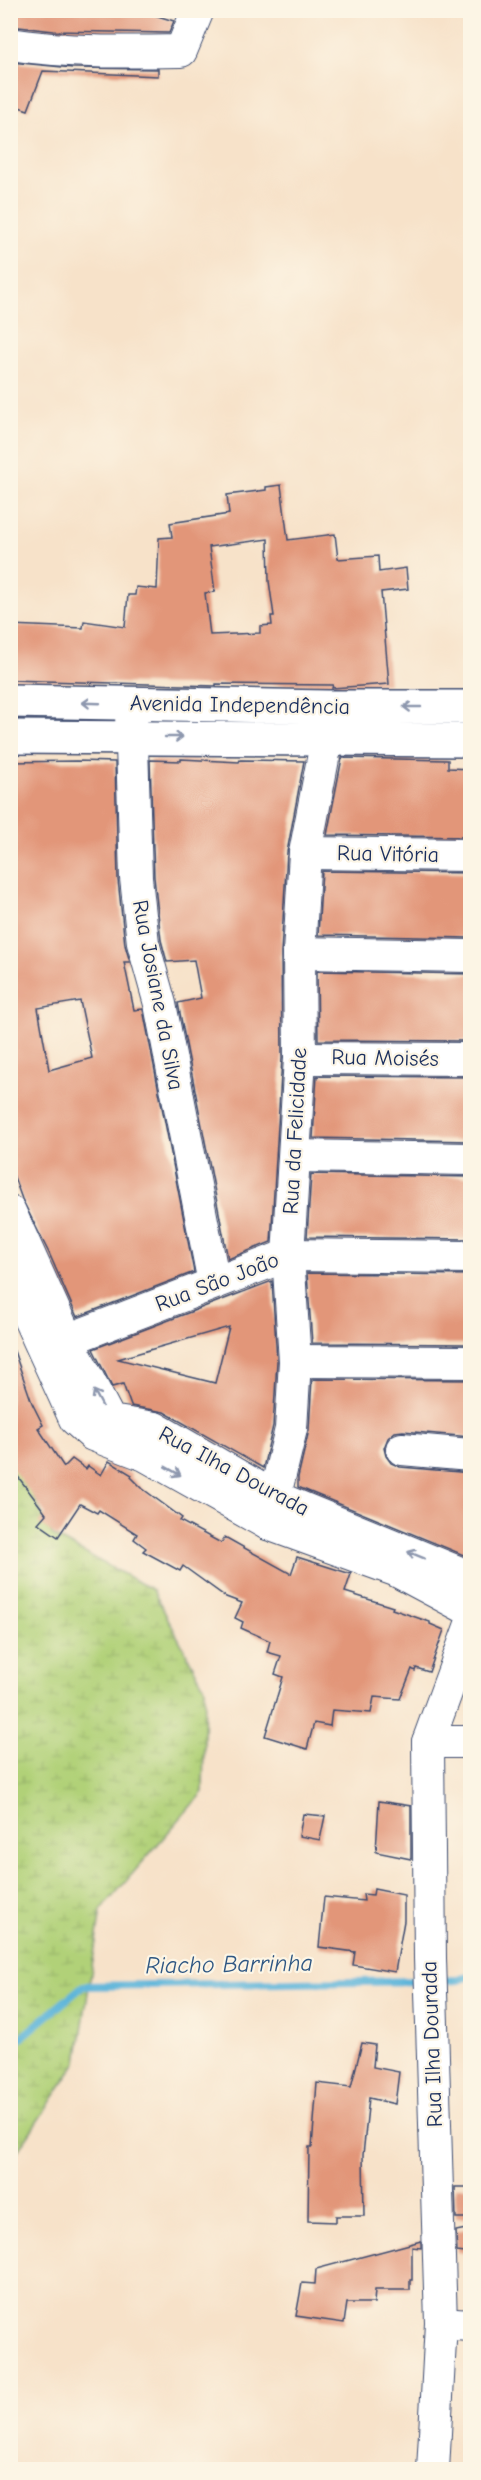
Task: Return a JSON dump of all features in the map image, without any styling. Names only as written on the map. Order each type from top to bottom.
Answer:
[{"type":"main road","name":"Avenida Independência","points":[[10,701],[132,704],[328,722],[471,740]]},
{"type":"main road","name":"Avenida Independência","points":[[10,737],[131,737],[328,722],[471,707]]},
{"type":"street","points":[[10,44],[38,48],[131,52],[182,51],[198,10]]},
{"type":"street","name":"Rua Josiane da Silva","points":[[132,704],[136,878],[143,943],[160,1004],[214,1282]]},
{"type":"street","name":"Rua da Felicidade","points":[[271,1510],[291,1429],[295,1361],[288,1255],[300,1058],[299,953],[305,853],[328,722]]},
{"type":"street","name":"Rua Vitória","points":[[305,853],[471,855]]},
{"type":"street","points":[[299,953],[471,956]]},
{"type":"street","name":"Rua Moisés","points":[[300,1058],[471,1059]]},
{"type":"street","points":[[295,1156],[471,1159]]},
{"type":"street","name":"Rua Ilha Dourada","points":[[10,1212],[54,1344],[75,1419],[93,1435],[145,1439],[271,1510],[471,1610]]},
{"type":"street","name":"Rua São João","points":[[54,1344],[288,1255],[471,1257]]},
{"type":"street","name":"Rua Ilha Dourada","points":[[10,1276],[54,1344]]},
{"type":"street","points":[[295,1361],[471,1362]]},
{"type":"street","points":[[402,1449],[471,1455]]},
{"type":"street","name":"Rua Ilha Dourada","points":[[271,1510],[471,1577]]},
{"type":"street","name":"Rua Ilha Dourada","points":[[433,2469],[456,2324],[431,1997],[428,1742],[471,1627]]},
{"type":"street","points":[[428,1742],[471,1742]]},
{"type":"green space","points":[[10,1448],[53,1536],[153,1590],[205,1689],[203,1792],[101,1910],[77,2062],[11,2161]]},
{"type":"building","points":[[10,10],[138,10],[174,21],[169,33],[54,31],[10,26]]},
{"type":"building","points":[[10,62],[73,68],[158,69],[158,76],[43,71],[28,110],[10,104]]},
{"type":"building","points":[[281,485],[288,540],[335,534],[338,559],[378,556],[379,572],[406,568],[408,589],[381,592],[389,684],[332,688],[333,685],[216,684],[216,686],[10,680],[10,625],[83,628],[84,621],[125,627],[128,595],[135,595],[136,587],[157,589],[159,538],[172,537],[170,523],[229,514],[227,495],[266,490],[266,487]],"holes":[[[268,539],[269,581],[274,616],[271,616],[272,625],[260,626],[260,633],[210,635],[205,593],[215,592],[209,547]]]},
{"type":"building","points":[[342,758],[448,760],[448,768],[471,769],[471,837],[327,835]]},
{"type":"building","points":[[181,759],[239,762],[240,760],[304,761],[287,852],[281,953],[282,1058],[271,1242],[228,1259],[178,1003],[201,998],[194,960],[167,962],[161,940],[154,877],[150,760],[181,761]]},
{"type":"building","points":[[10,762],[115,762],[118,880],[125,945],[130,962],[124,962],[134,1010],[143,1009],[194,1272],[77,1317],[22,1199],[10,1166]],"holes":[[[80,1001],[92,1058],[49,1070],[38,1008]]]},
{"type":"building","points":[[322,871],[471,873],[471,938],[318,935]]},
{"type":"building","points":[[317,971],[471,974],[471,1041],[318,1040]]},
{"type":"building","points":[[317,1076],[471,1077],[471,1141],[313,1138]]},
{"type":"building","points":[[311,1174],[471,1177],[471,1239],[307,1237]]},
{"type":"building","points":[[307,1273],[471,1275],[471,1344],[312,1343]]},
{"type":"building","points":[[272,1281],[277,1361],[273,1426],[263,1468],[164,1412],[131,1406],[123,1384],[112,1387],[93,1349]],"holes":[[[229,1327],[215,1383],[118,1359]]]},
{"type":"building","points":[[10,1351],[14,1351],[32,1403],[43,1425],[38,1428],[64,1467],[72,1459],[86,1469],[88,1466],[101,1475],[109,1461],[132,1475],[131,1477],[143,1489],[182,1518],[180,1521],[221,1543],[225,1537],[291,1574],[297,1557],[351,1574],[345,1592],[393,1607],[392,1609],[430,1622],[444,1630],[429,1672],[412,1669],[400,1699],[374,1697],[371,1713],[332,1710],[330,1726],[314,1723],[307,1749],[265,1736],[283,1677],[275,1674],[281,1656],[267,1652],[270,1641],[241,1628],[243,1622],[235,1618],[242,1603],[226,1597],[183,1566],[180,1571],[143,1551],[146,1548],[134,1539],[137,1534],[99,1510],[97,1513],[80,1504],[58,1537],[38,1523],[46,1514],[10,1466]]},
{"type":"building","points":[[312,1379],[471,1380],[471,1437],[395,1432],[388,1438],[384,1448],[391,1463],[400,1467],[471,1473],[471,1558],[298,1487],[298,1477],[309,1430]]},
{"type":"building","points":[[379,1801],[411,1806],[411,1859],[376,1852]]},
{"type":"building","points":[[303,1814],[325,1816],[320,1840],[299,1836]]},
{"type":"building","points":[[374,1889],[404,1895],[404,1921],[395,1972],[353,1965],[355,1952],[319,1947],[324,1897],[364,1901],[363,1894],[373,1895]]},
{"type":"building","points":[[362,2043],[375,2045],[373,2067],[399,2072],[395,2104],[369,2098],[363,2155],[364,2216],[336,2216],[336,2222],[308,2221],[309,2147],[312,2147],[317,2083],[351,2087]]},
{"type":"building","points":[[455,2187],[471,2187],[471,2218],[456,2218]]},
{"type":"building","points":[[466,2229],[465,2253],[457,2252],[456,2231]]},
{"type":"building","points":[[421,2241],[421,2248],[412,2247],[410,2290],[375,2290],[374,2303],[347,2303],[344,2323],[296,2316],[302,2283],[315,2284],[316,2269]]},
{"type":"waterway","name":"Riacho Barrinha","points":[[437,1981],[458,1980],[470,1976]]},
{"type":"waterway","name":"Riacho Barrinha","points":[[10,2047],[83,1986],[425,1981]]}]
